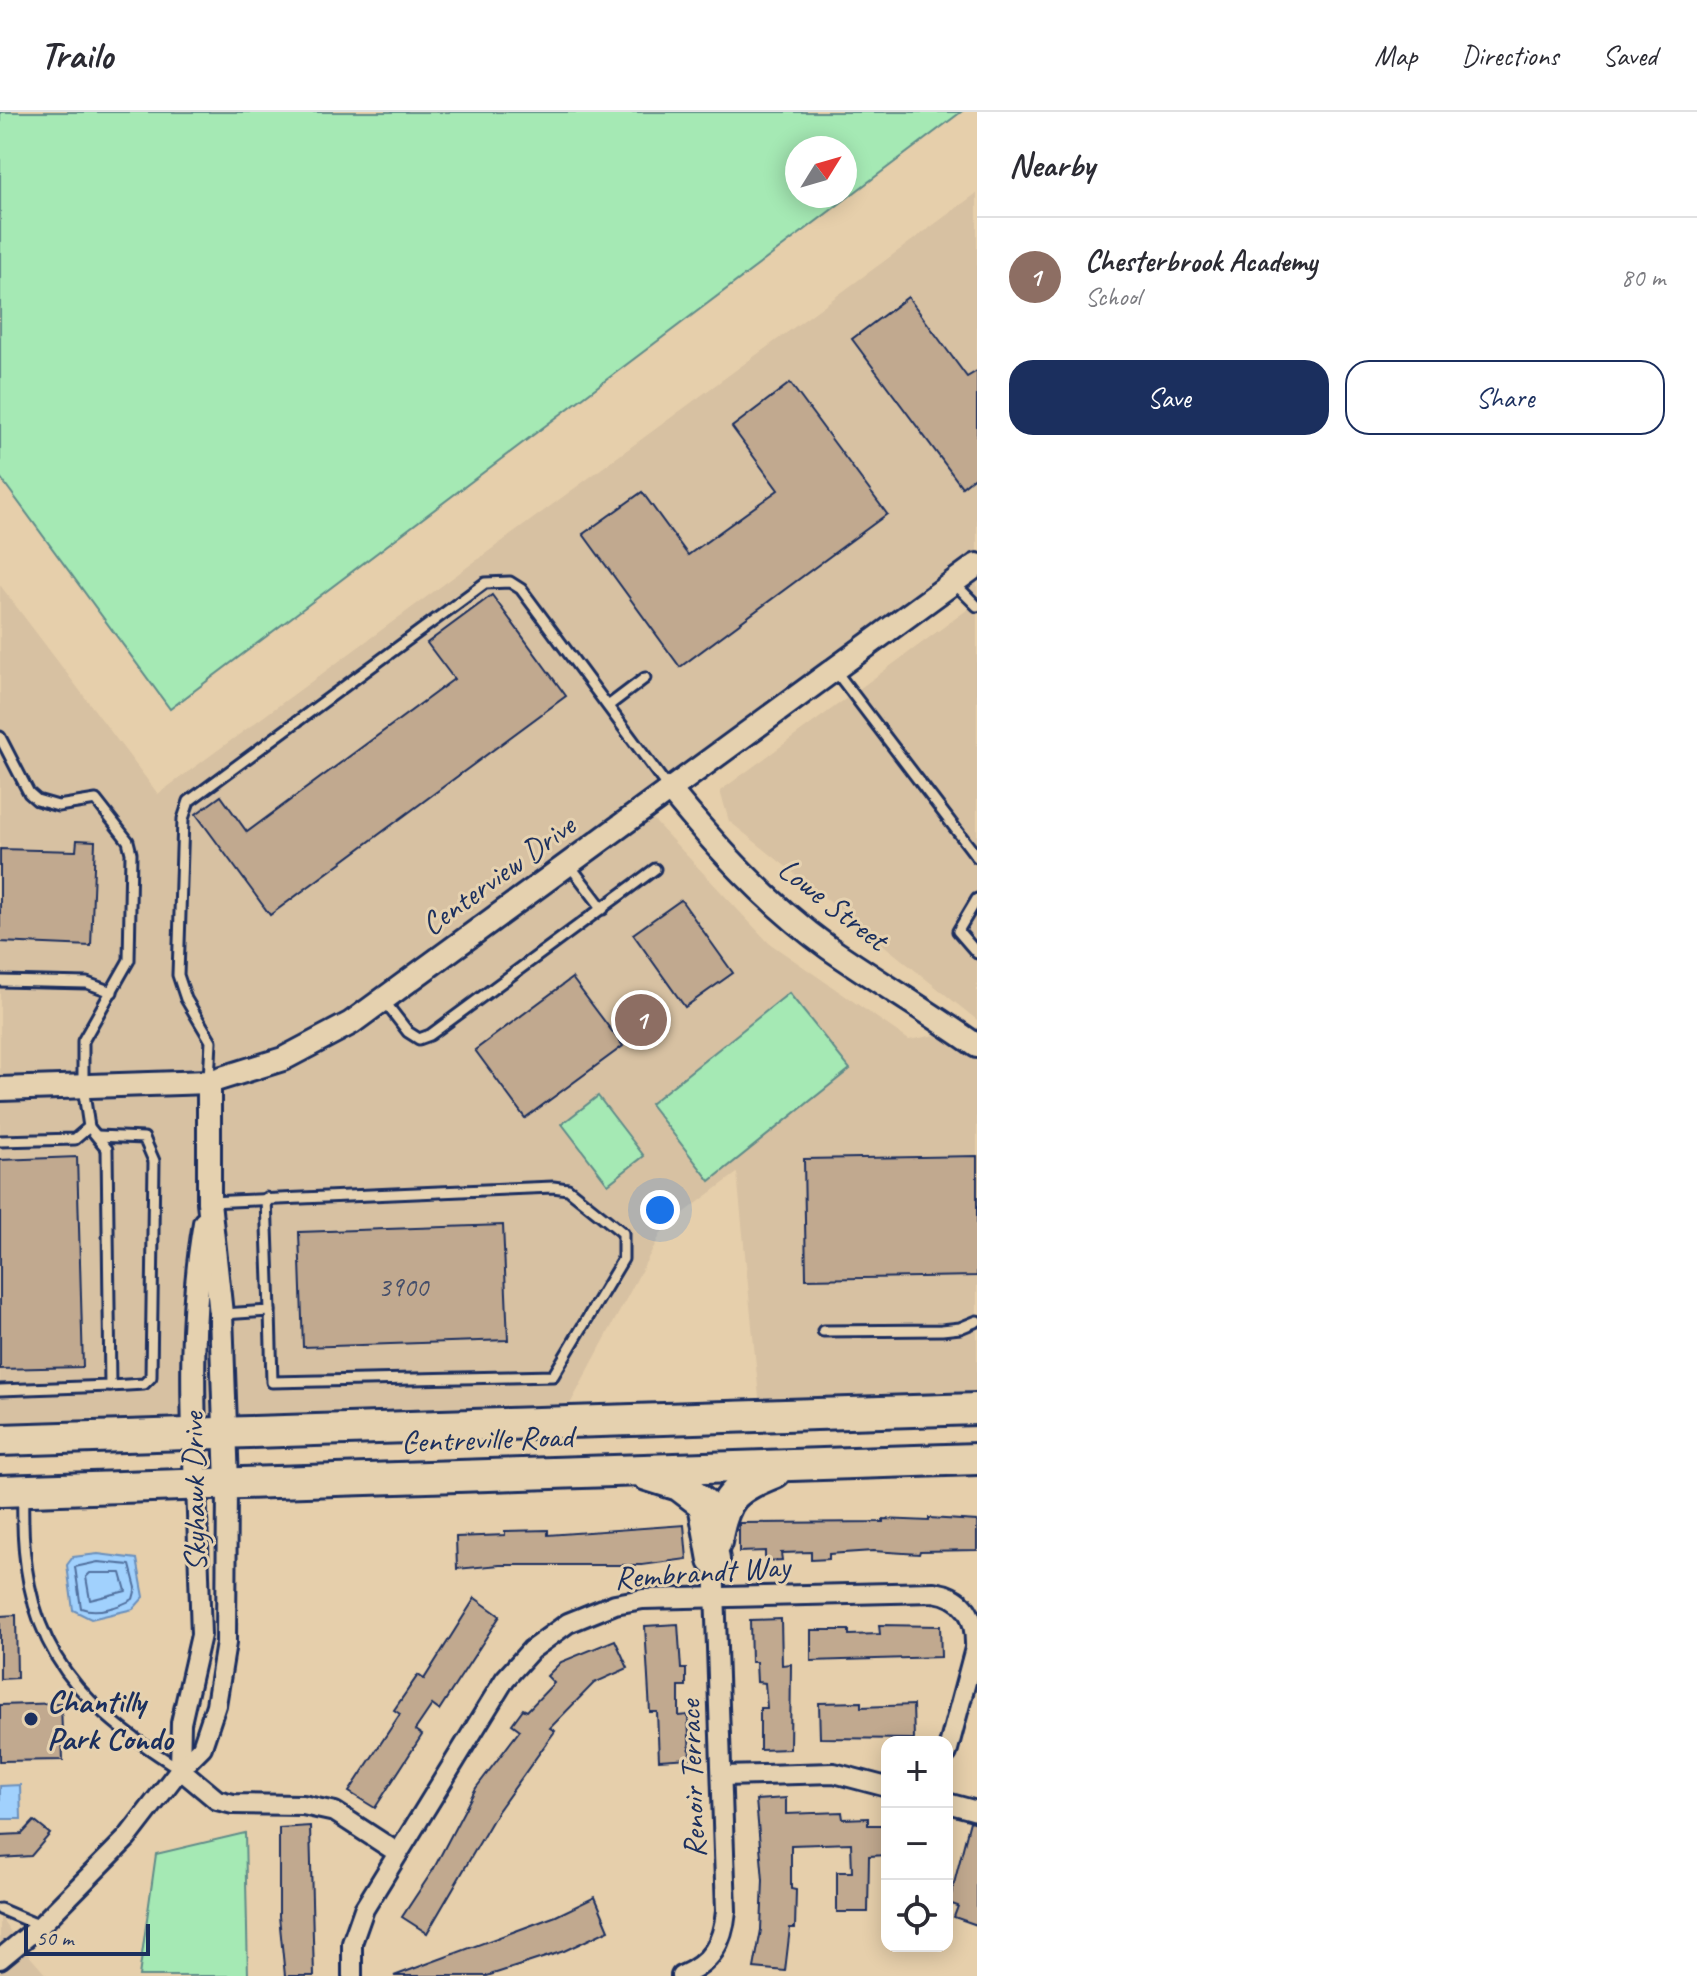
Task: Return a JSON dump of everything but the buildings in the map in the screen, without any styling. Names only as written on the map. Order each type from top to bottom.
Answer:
[{"type":"main road","name":"Centreville Road","points":[[0,1440],[977,1409]]},
{"type":"main road","name":"Centreville Road","points":[[12,1490],[977,1459]]},
{"type":"main road","points":[[714,1560],[720,1520],[733,1494],[791,1466]]},
{"type":"main road","points":[[625,1470],[663,1479],[695,1494],[707,1516],[714,1560]]},
{"type":"street","name":"Centerview Drive","points":[[0,1089],[209,1082],[283,1059],[318,1042],[383,999],[977,565]]},
{"type":"street","name":"Lowe Street","points":[[669,789],[708,837],[771,901],[827,946],[977,1046]]},
{"type":"street","name":"Skyhawk Drive","points":[[0,1959],[40,1926],[127,1838],[205,1738],[221,1677],[226,1643],[227,1483],[221,1314],[209,1202],[209,1082]]},
{"type":"street","name":"Skyhawk Drive","points":[[180,1769],[181,1723],[201,1635],[194,1434],[198,1264],[209,1202]]},
{"type":"street","name":"Renoir Terrace","points":[[681,1976],[700,1966],[713,1953],[725,1924],[714,1560]]},
{"type":"street","name":"Rembrandt Way","points":[[352,1976],[356,1924],[493,1696],[531,1650],[568,1623],[615,1604],[643,1599],[715,1597],[934,1592],[950,1595],[968,1610],[976,1632],[975,1648],[952,1736]]},
{"type":"street","points":[[180,1769],[217,1800],[233,1804],[303,1805],[335,1812],[398,1853]]},
{"type":"street","points":[[722,1776],[834,1773],[881,1785]]},
{"type":"street","points":[[953,1805],[977,1811]]},
{"type":"lane","points":[[209,1082],[211,1041],[186,999],[178,975],[183,819],[193,796],[490,581],[510,582],[521,589],[669,789]]},
{"type":"lane","points":[[953,581],[977,606]]},
{"type":"lane","points":[[834,669],[977,857]]},
{"type":"lane","points":[[608,706],[645,678]]},
{"type":"lane","points":[[0,737],[29,793],[37,800],[58,806],[96,800],[128,841],[129,960],[83,1041],[83,1087],[89,1127],[107,1149],[110,1386]]},
{"type":"lane","points":[[568,863],[603,909]]},
{"type":"lane","points":[[383,999],[408,1032],[419,1039],[430,1035],[655,869]]},
{"type":"lane","points":[[977,899],[958,931],[977,953]]},
{"type":"lane","points":[[0,981],[87,983],[112,992]]},
{"type":"lane","points":[[0,1141],[75,1139],[89,1127]]},
{"type":"lane","points":[[0,1390],[144,1384],[151,1377],[154,1161],[144,1138],[97,1136]]},
{"type":"lane","points":[[209,1202],[266,1198],[561,1187],[618,1227],[625,1244],[623,1259],[553,1376],[272,1382],[266,1198]]},
{"type":"lane","points":[[221,1314],[270,1311]]},
{"type":"lane","points":[[823,1331],[942,1330],[960,1328],[977,1321]]},
{"type":"lane","points":[[12,1490],[26,1571],[40,1624],[54,1655],[81,1693],[110,1722],[180,1769]]},
{"type":"lane","points":[[0,1909],[40,1926]]},
{"type":"shaded area","points":[[977,193],[977,1020],[729,821],[720,791],[975,604],[953,582],[643,809],[769,943],[909,1040],[977,1027],[977,1408],[761,1417],[737,1173],[664,1228],[560,1423],[0,1442],[0,585],[158,794]]},
{"type":"shaded area","points":[[0,1916],[19,1944],[47,1976],[0,1976]]},
{"type":"green space","points":[[0,112],[961,112],[857,190],[857,136],[785,136],[785,208],[834,208],[170,709],[0,477]]},
{"type":"green space","points":[[789,993],[850,1069],[710,1181],[650,1104]]},
{"type":"green space","points":[[598,1096],[644,1156],[608,1184],[562,1124]]},
{"type":"green space","points":[[245,1833],[248,1976],[139,1976],[156,1854]]},
{"type":"water","points":[[98,1554],[137,1559],[144,1597],[133,1609],[91,1619],[73,1610],[67,1565],[73,1557]]},
{"type":"water","points":[[20,1785],[21,1819],[0,1819],[0,1786]]},
{"type":"place","name":"Chesterbrook Academy","points":[[641,1020]]},
{"type":"place","name":"Chantilly Park Condo","points":[[31,1719]]}]
